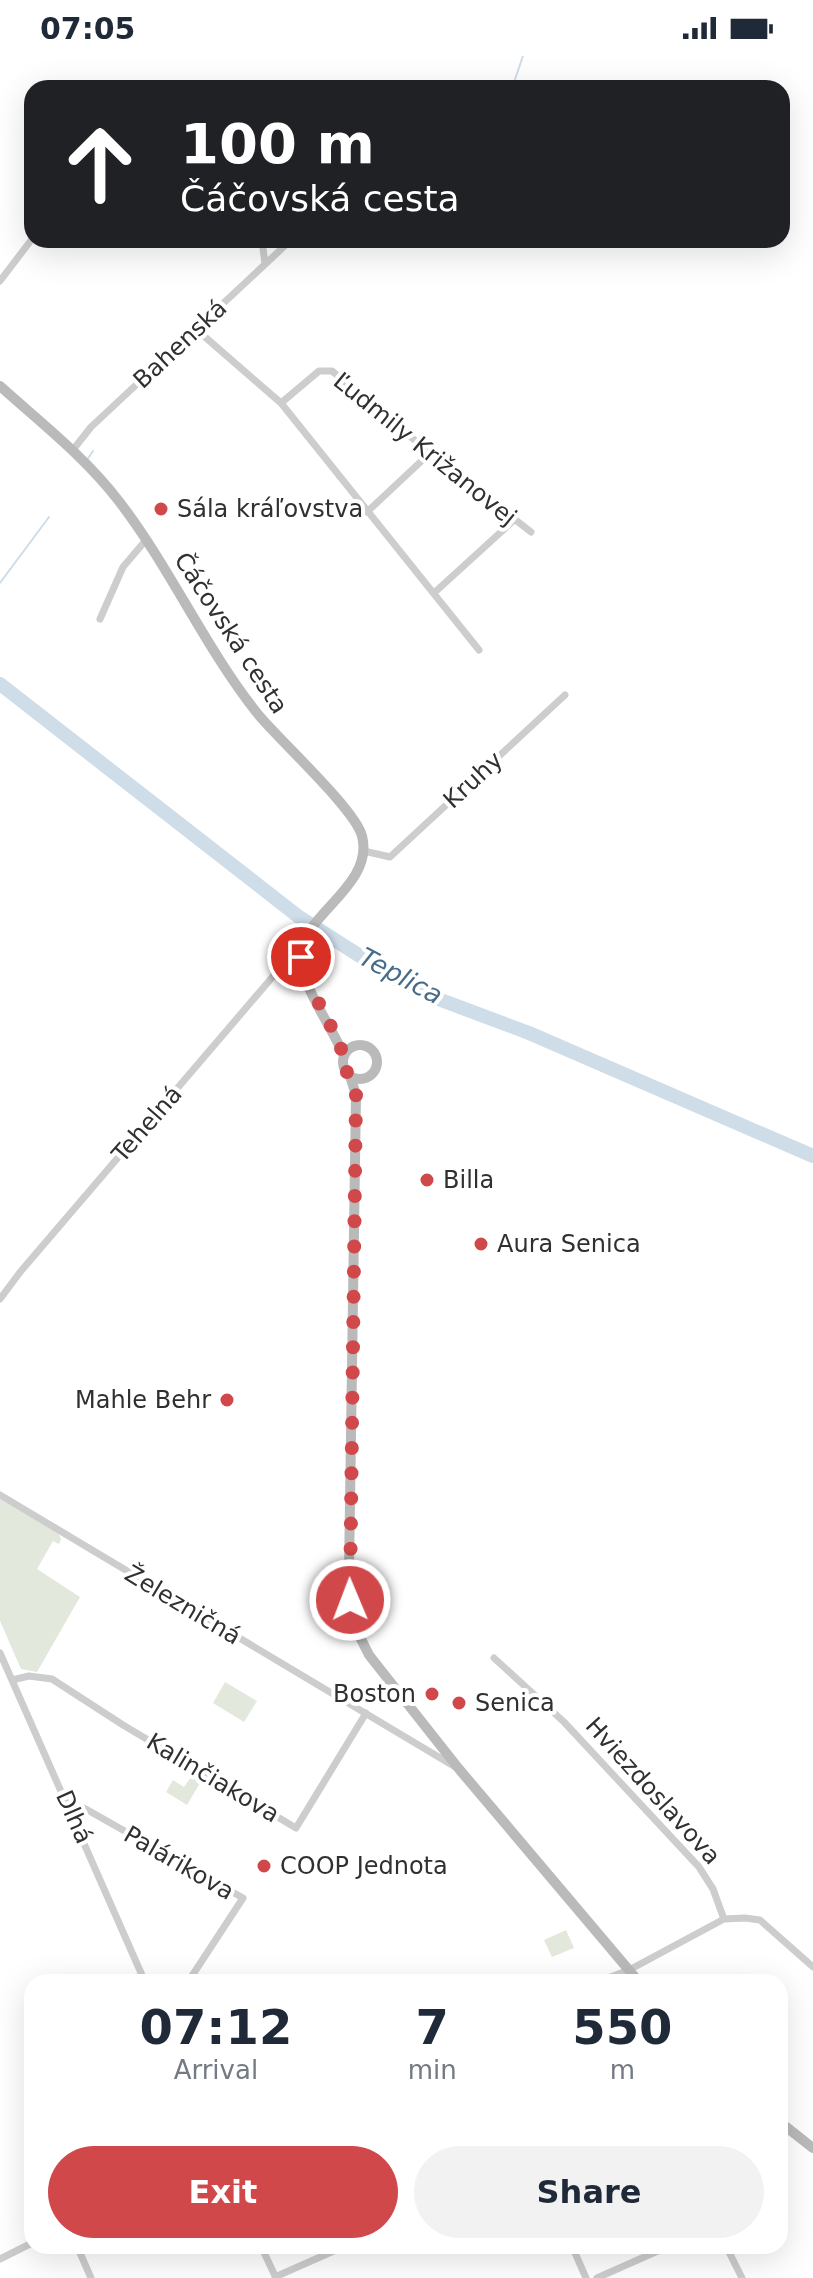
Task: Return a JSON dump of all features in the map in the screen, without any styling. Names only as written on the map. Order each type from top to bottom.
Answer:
[{"type":"main road","name":"Čáčovská cesta","points":[[0,386],[91,469],[119,501],[238,688],[275,734],[355,820],[362,834],[364,851]]},
{"type":"main road","points":[[364,851],[354,877],[307,937],[301,957],[305,977],[335,1034],[344,1056],[343,1067],[350,1076],[356,1095],[350,1586],[354,1625],[369,1655],[428,1731],[632,1974]]},
{"type":"main road","points":[[335,1034],[353,1046],[368,1046],[377,1057],[375,1071],[364,1079],[356,1095]]},
{"type":"main road","points":[[344,1056],[353,1046]]},
{"type":"main road","points":[[350,1076],[364,1079]]},
{"type":"main road","points":[[788,2128],[813,2148]]},
{"type":"street","points":[[0,281],[25,248]]},
{"type":"street","points":[[263,248],[265,264]]},
{"type":"street","name":"Bahenská","points":[[75,454],[91,427],[283,248]]},
{"type":"street","points":[[197,330],[281,403],[479,650]]},
{"type":"street","name":"Ľudmily Križanovej","points":[[281,403],[319,371],[332,371],[531,532]]},
{"type":"street","points":[[367,512],[430,453]]},
{"type":"street","points":[[434,593],[514,520]]},
{"type":"street","points":[[100,619],[123,567],[146,540]]},
{"type":"street","name":"Kruhy","points":[[364,851],[390,857],[565,695]]},
{"type":"street","name":"Tehelná","points":[[0,1299],[29,1261],[281,967],[301,957]]},
{"type":"street","name":"Železničná","points":[[0,1495],[366,1713]]},
{"type":"street","name":"Dlhá","points":[[0,1653],[142,1974]]},
{"type":"street","name":"Hviezdoslavova","points":[[494,1658],[564,1722],[699,1867],[713,1889],[724,1919]]},
{"type":"street","name":"Kalinčiakova","points":[[12,1680],[29,1676],[52,1679],[296,1828],[366,1713]]},
{"type":"street","points":[[366,1713],[459,1769]]},
{"type":"street","points":[[416,1744],[428,1731]]},
{"type":"street","name":"Palárikova","points":[[70,1809],[84,1808],[243,1898],[193,1974]]},
{"type":"street","points":[[618,1974],[724,1919],[760,1920],[813,1967]]},
{"type":"street","points":[[0,2259],[24,2247]]},
{"type":"street","points":[[80,2254],[91,2278]]},
{"type":"street","points":[[265,2254],[276,2278],[328,2254]]},
{"type":"street","points":[[576,2254],[586,2278]]},
{"type":"street","points":[[597,2278],[651,2254]]},
{"type":"street","points":[[730,2254],[742,2278]]},
{"type":"shaded area","points":[[0,1499],[59,1534],[59,1544],[53,1541],[37,1569],[80,1597],[37,1672],[21,1669],[0,1621]]},
{"type":"shaded area","points":[[225,1682],[257,1701],[244,1722],[213,1703]]},
{"type":"shaded area","points":[[191,1777],[200,1783],[187,1805],[166,1792],[173,1780],[184,1787]]},
{"type":"shaded area","points":[[566,1930],[574,1948],[552,1957],[544,1940]]},
{"type":"waterway","points":[[515,80],[523,56]]},
{"type":"waterway","points":[[87,460],[93,451]]},
{"type":"waterway","points":[[0,583],[49,517]]},
{"type":"waterway","name":"Teplica","points":[[0,684],[299,917],[396,979],[813,1156]]},
{"type":"place","name":"Sála kráľovstva","points":[[161,509]]},
{"type":"place","name":"Billa","points":[[427,1180]]},
{"type":"place","name":"Aura Senica","points":[[481,1244]]},
{"type":"place","name":"Mahle Behr","points":[[227,1400]]},
{"type":"place","name":"Boston","points":[[432,1694]]},
{"type":"place","name":"Senica","points":[[459,1703]]},
{"type":"place","name":"COOP Jednota","points":[[264,1866]]},
{"type":"route","points":[[301,957],[305,977],[335,1034],[344,1056],[343,1067],[350,1076],[356,1095],[350,1600]]}]
